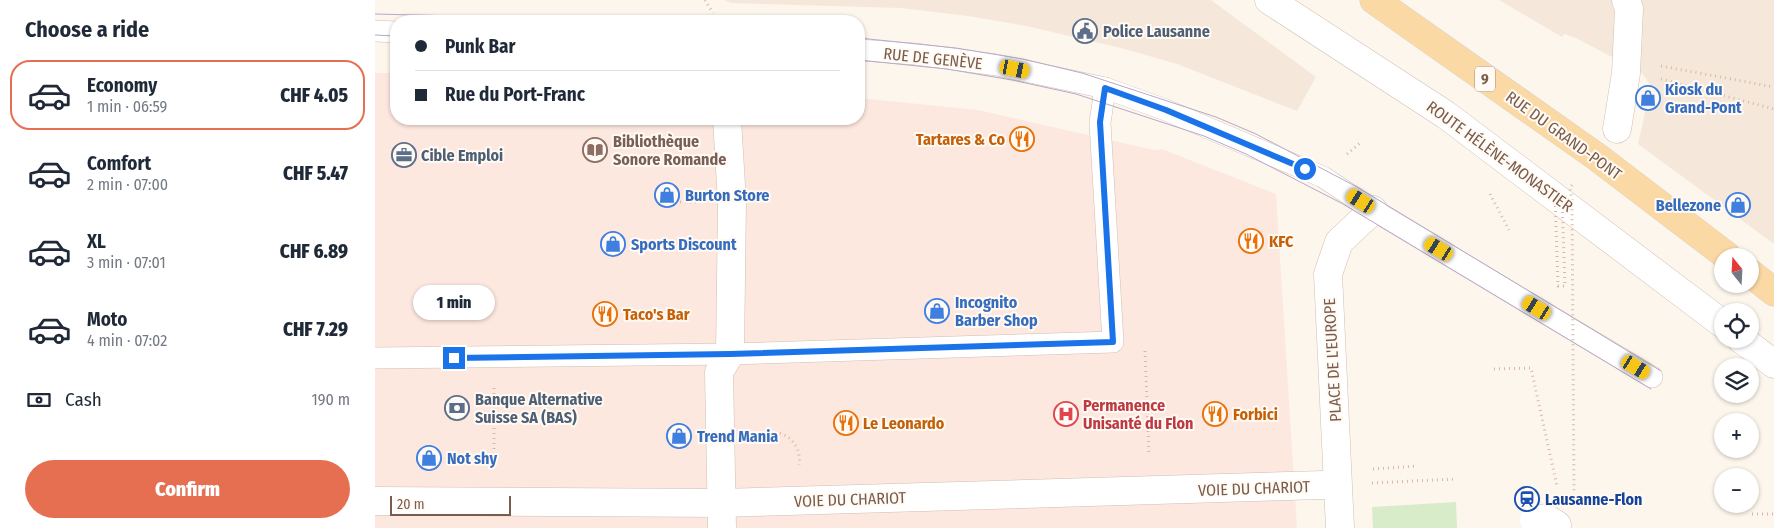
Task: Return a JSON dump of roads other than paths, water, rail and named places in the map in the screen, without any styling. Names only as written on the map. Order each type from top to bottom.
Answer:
[{"type":"main road","name":"RUE DU GRAND-PONT","points":[[1374,0],[1597,157],[1716,248]]},
{"type":"main road","points":[[1759,280],[1774,292]]},
{"type":"street","name":"ROUTE HÉLÈNE-MONASTIER","points":[[1269,0],[1567,193],[1714,316]]},
{"type":"street","points":[[1617,129],[1626,73],[1629,9],[1626,0]]},
{"type":"street","points":[[722,516],[719,372],[730,354],[732,202],[727,125]]},
{"type":"street","name":"PLACE DE L'EUROPE","points":[[1339,528],[1327,274],[1339,242],[1373,210]]},
{"type":"street","points":[[1753,348],[1774,364]]},
{"type":"street","name":"VOIE DU CHARIOT","points":[[375,501],[494,502],[722,516],[1150,490],[1324,485]]},
{"type":"lane","points":[[375,31],[390,32]]},
{"type":"lane","name":"RUE DE GENÈVE","points":[[865,50],[915,54],[997,65],[1105,88],[1166,110],[1323,176],[1373,210],[1652,377]]},
{"type":"lane","points":[[375,358],[730,354],[1113,342],[1100,122],[1105,88]]},
{"type":"tram line","points":[[375,14],[416,15]]},
{"type":"tram line","points":[[375,35],[390,36]]},
{"type":"tram line","points":[[865,39],[956,48],[1023,59],[1082,73],[1216,117],[1256,134],[1357,187],[1661,371]]},
{"type":"tram line","points":[[865,61],[947,69],[1012,80],[1076,94],[1204,136],[1246,154],[1343,204],[1651,389]]},
{"type":"place","name":"Police Lausanne","points":[[1085,31]]},
{"type":"place","name":"Kiosk du Grand-Pont","points":[[1648,98]]},
{"type":"place","name":"Tartares & Co","points":[[1022,139]]},
{"type":"place","name":"Bibliothèque Sonore Romande","points":[[595,150]]},
{"type":"place","name":"Cible Emploi","points":[[404,155]]},
{"type":"place","name":"Burton Store","points":[[667,195]]},
{"type":"place","name":"Bellezone","points":[[1738,205]]},
{"type":"place","name":"KFC","points":[[1251,241]]},
{"type":"place","name":"Sports Discount","points":[[613,244]]},
{"type":"place","name":"Incognito Barber Shop","points":[[937,311]]},
{"type":"place","name":"Taco's Bar","points":[[605,314]]},
{"type":"place","name":"Banque Alternative Suisse SA (BAS)","points":[[457,408]]},
{"type":"place","name":"Permanence Unisanté du Flon","points":[[1066,414]]},
{"type":"place","name":"Forbici","points":[[1215,414]]},
{"type":"place","name":"Le Leonardo","points":[[846,423]]},
{"type":"place","name":"Trend Mania","points":[[679,436]]},
{"type":"place","name":"Not shy","points":[[429,458]]},
{"type":"place","name":"Lausanne-Flon","points":[[1527,499]]}]
